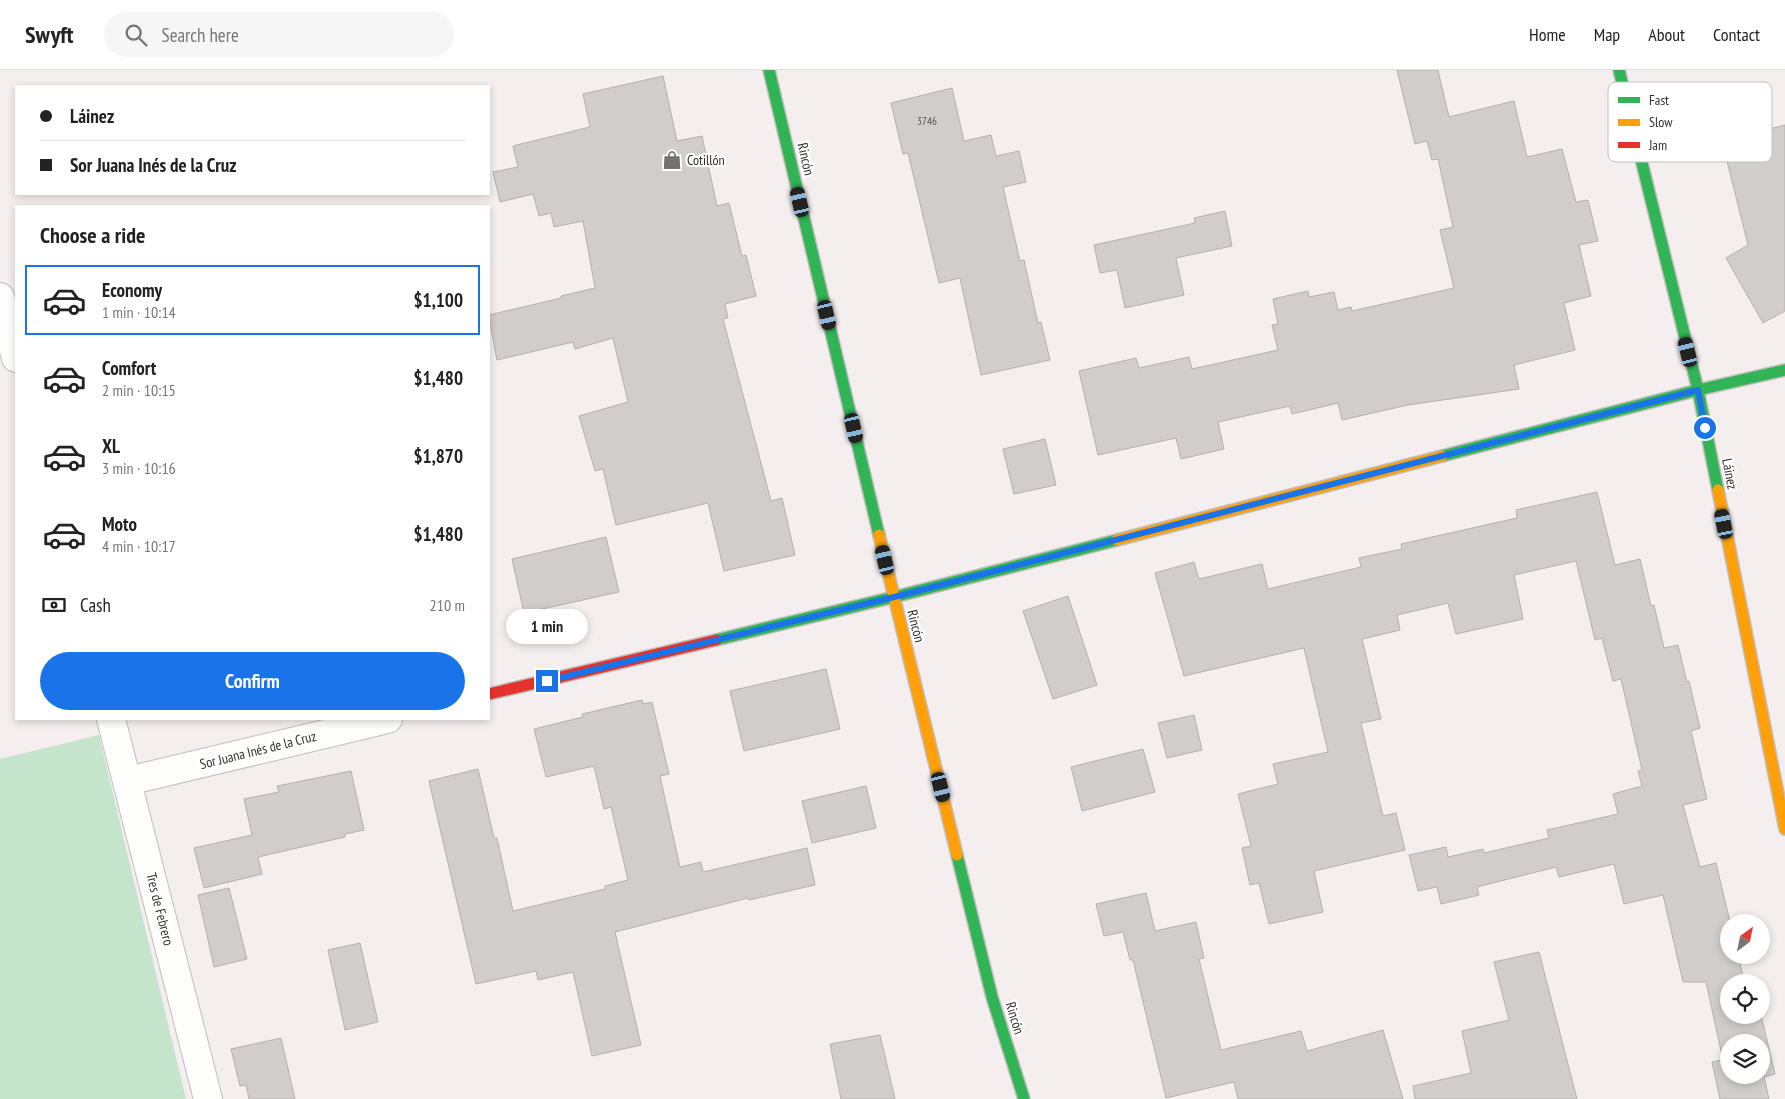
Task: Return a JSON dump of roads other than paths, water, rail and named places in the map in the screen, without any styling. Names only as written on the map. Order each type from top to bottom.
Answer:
[{"type":"street","name":"Rincón","points":[[769,70],[894,597],[992,997],[1024,1099]]},
{"type":"street","name":"Láinez","points":[[1642,162],[1698,390],[1785,829]]},
{"type":"street","points":[[0,297],[15,354]]},
{"type":"street","points":[[490,694],[894,597],[1698,390],[1785,370]]},
{"type":"street","name":"Tres de Febrero","points":[[111,720],[208,1099]]},
{"type":"street","name":"Sor Juana Inés de la Cruz","points":[[128,781],[384,720]]},
{"type":"place","name":"Cotillón","points":[[672,160]]}]
